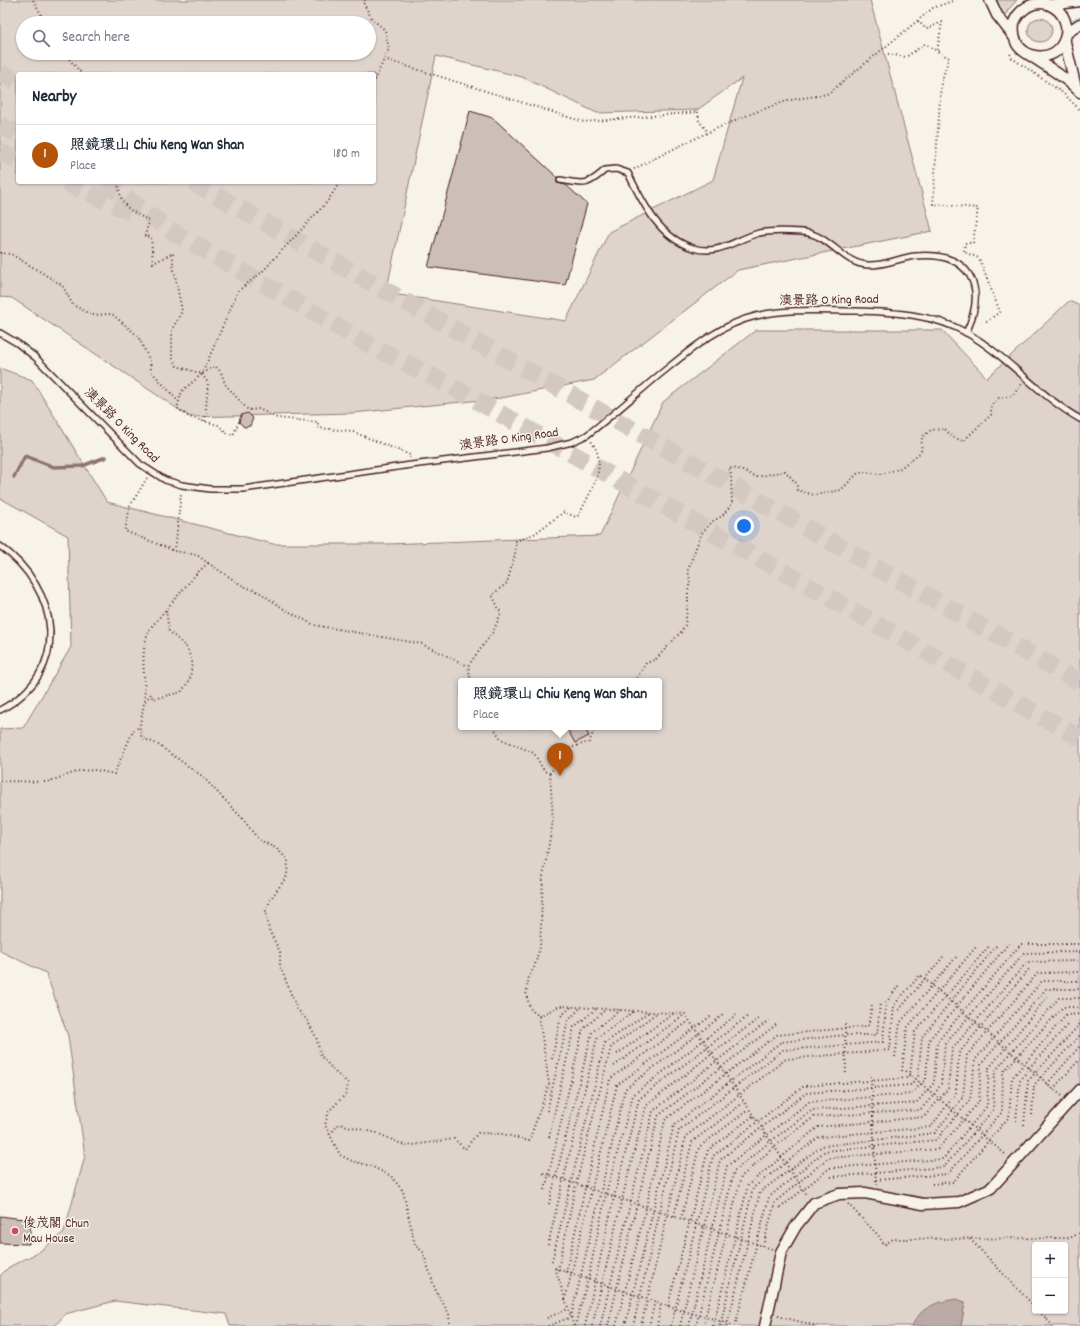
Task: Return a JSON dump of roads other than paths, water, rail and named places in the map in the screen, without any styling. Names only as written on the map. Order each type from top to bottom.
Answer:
[{"type":"street","points":[[990,0],[997,15],[1020,48],[1078,90]]},
{"type":"street","points":[[1014,38],[1014,26],[1019,14],[1029,6],[1043,3],[1080,1]]},
{"type":"street","points":[[1030,55],[1040,57],[1050,55],[1059,50],[1065,42],[1068,32],[1064,17],[1059,10],[1043,3]]},
{"type":"street","points":[[1068,32],[1080,24]]},
{"type":"street","points":[[1065,42],[1078,90]]},
{"type":"street","points":[[765,1326],[782,1252],[796,1226],[814,1204],[839,1194],[865,1193],[923,1204],[959,1202],[992,1188],[1080,1090]]},
{"type":"lane","points":[[560,180],[581,184],[593,181],[605,170],[616,170],[628,173],[642,203],[650,216],[674,238],[695,249],[720,250],[764,232],[802,232],[821,237],[851,260],[864,265],[879,265],[921,256],[948,258],[956,261],[968,272],[973,282],[975,293],[973,318],[966,333]]},
{"type":"lane","name":"澳景路 O King Road","points":[[0,333],[17,343],[35,358],[66,387],[120,444],[151,472],[164,480],[210,490],[242,489],[411,465],[547,448],[572,442],[587,435],[700,342],[731,325],[756,316],[804,311],[898,313],[933,319],[966,333],[994,351],[1060,407],[1080,419]]},
{"type":"lane","points":[[0,546],[28,572],[41,591],[48,611],[50,630],[46,657],[38,676],[17,699],[0,710]]},
{"type":"waterway","points":[[14,477],[25,456],[54,467],[82,466],[106,457]]},
{"type":"tunnel","points":[[0,72],[16,82]]},
{"type":"tunnel","points":[[0,125],[16,133]]},
{"type":"tunnel","points":[[0,152],[16,160]]},
{"type":"tunnel","points":[[69,184],[137,215]]},
{"type":"tunnel","points":[[107,184],[170,230],[368,344],[449,385],[1080,738]]},
{"type":"tunnel","points":[[197,184],[1080,682]]},
{"type":"place","name":"照鏡環山 Chiu Keng Wan Shan","points":[[560,776]]},
{"type":"place","name":"俊茂閣 Chun Mau House","points":[[15,1231]]}]
